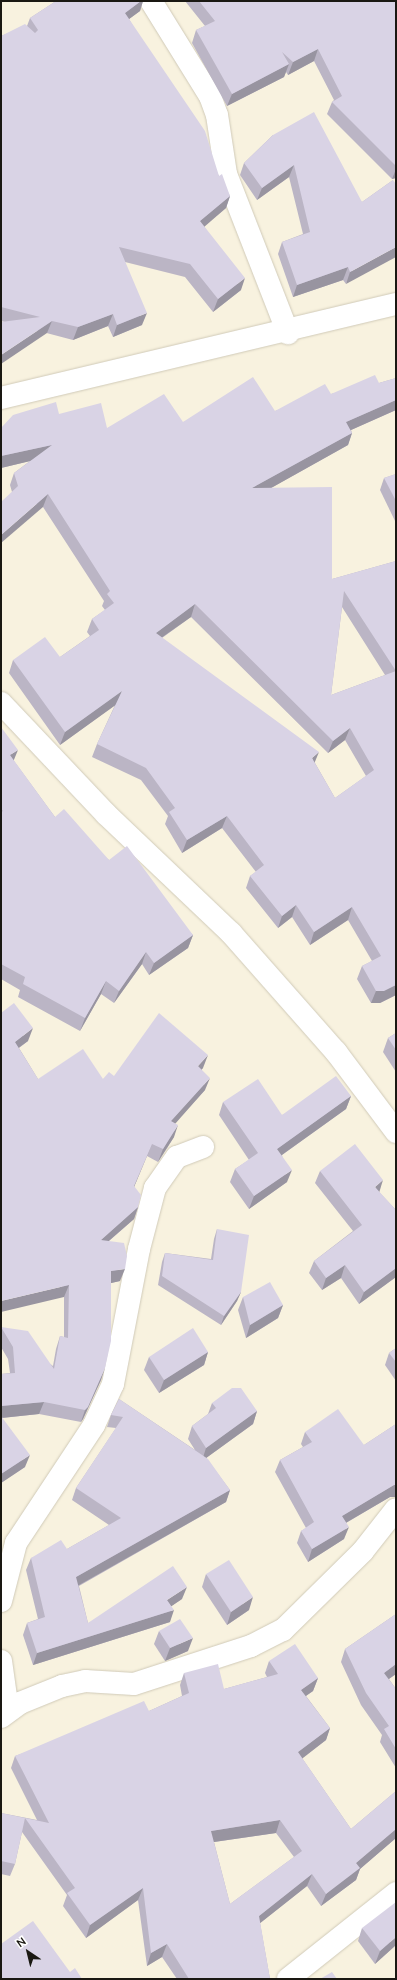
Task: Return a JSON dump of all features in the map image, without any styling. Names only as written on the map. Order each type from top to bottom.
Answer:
[{"type":"street","points":[[151,1],[210,96],[217,115],[226,174],[288,333]]},
{"type":"street","points":[[1,398],[288,333],[396,304]]},
{"type":"street","points":[[1,703],[106,814],[231,933],[336,1052],[396,1132]]},
{"type":"street","points":[[1,1601],[16,1543],[108,1398],[155,1188],[177,1157],[203,1147]]},
{"type":"street","points":[[1,1661],[5,1714],[62,1686],[85,1682],[134,1684],[251,1646],[283,1630],[363,1551],[396,1509]]},
{"type":"street","points":[[288,1979],[396,1893]]},
{"type":"building","points":[[56,1],[141,1],[125,13],[205,131],[219,176],[222,174],[230,196],[200,221],[245,278],[218,299],[190,264],[119,247],[147,313],[117,325],[113,314],[78,327],[52,321],[1,355],[1,322],[40,317],[1,307],[1,36],[25,24],[35,33],[38,30],[30,18]]},
{"type":"building","points":[[199,1],[396,1],[396,166],[332,102],[342,96],[318,49],[293,62],[282,52],[289,64],[232,94],[196,30],[215,21]]},
{"type":"building","points":[[314,112],[362,202],[393,180],[396,184],[396,247],[350,272],[348,267],[297,285],[282,242],[310,232],[294,165],[262,188],[244,163],[273,135]]},
{"type":"building","points":[[375,375],[379,383],[396,378],[396,400],[346,422],[352,433],[252,488],[332,487],[332,579],[396,561],[396,671],[396,985],[384,991],[376,991],[362,966],[381,956],[352,907],[314,932],[296,905],[282,916],[250,876],[264,865],[227,816],[187,840],[169,812],[175,808],[146,768],[97,744],[122,691],[65,732],[13,660],[45,637],[60,657],[99,630],[92,619],[114,603],[107,594],[110,591],[48,494],[1,535],[1,502],[18,486],[14,473],[52,445],[1,456],[1,428],[13,415],[56,402],[59,414],[101,403],[107,428],[164,394],[183,422],[253,377],[275,411],[325,384],[331,394]],"holes":[[[344,591],[396,671],[331,695]],[[195,604],[333,741],[350,728],[374,770],[335,798],[312,758],[319,752],[156,633]]]},
{"type":"building","points":[[396,474],[396,501],[384,478]]},
{"type":"building","points":[[1,727],[18,750],[10,755],[55,817],[64,809],[109,860],[127,846],[193,935],[154,963],[146,952],[119,991],[106,981],[85,1018],[23,984],[25,977],[1,964],[1,812],[3,811],[1,809]]},
{"type":"building","points":[[14,1003],[33,1028],[15,1042],[38,1079],[83,1049],[103,1079],[109,1072],[114,1076],[159,1013],[208,1055],[198,1066],[210,1078],[171,1121],[178,1125],[163,1149],[152,1144],[134,1186],[141,1195],[138,1207],[101,1240],[124,1243],[127,1256],[125,1269],[111,1271],[111,1341],[105,1368],[88,1407],[85,1410],[44,1402],[1,1406],[1,1374],[15,1373],[13,1347],[1,1327],[28,1331],[54,1369],[60,1336],[68,1338],[69,1285],[1,1301],[1,1013]]},
{"type":"building","points":[[396,1033],[396,1050],[388,1038]]},
{"type":"building","points":[[336,1076],[351,1096],[277,1149],[292,1170],[254,1196],[235,1169],[258,1153],[223,1102],[258,1079],[282,1115]]},
{"type":"building","points":[[355,1144],[383,1180],[375,1187],[396,1210],[396,1268],[364,1292],[345,1265],[326,1278],[314,1261],[362,1225],[320,1171]]},
{"type":"building","points":[[217,1229],[249,1235],[241,1292],[224,1316],[162,1276],[165,1253],[213,1260]]},
{"type":"building","points":[[270,1282],[283,1305],[250,1325],[243,1297]]},
{"type":"building","points":[[193,1328],[208,1352],[164,1380],[149,1357]]},
{"type":"building","points":[[396,1348],[396,1362],[389,1353]]},
{"type":"building","points":[[232,1388],[241,1388],[257,1411],[206,1448],[192,1426],[216,1408],[212,1403]]},
{"type":"building","points":[[119,1399],[208,1459],[230,1490],[76,1577],[88,1623],[173,1566],[187,1587],[167,1600],[174,1610],[37,1653],[27,1623],[45,1617],[31,1558],[61,1540],[67,1549],[121,1518],[76,1488],[123,1417],[111,1415]]},
{"type":"building","points":[[338,1409],[364,1445],[396,1424],[396,1485],[342,1516],[349,1527],[312,1549],[301,1531],[314,1522],[280,1460],[312,1442],[305,1432]]},
{"type":"building","points":[[1,1416],[30,1455],[1,1474]]},
{"type":"building","points":[[229,1560],[253,1597],[231,1612],[206,1574]]},
{"type":"building","points":[[396,1614],[396,1664],[384,1673],[396,1689],[396,1749],[384,1729],[389,1726],[366,1693],[345,1649]]},
{"type":"building","points":[[180,1619],[193,1638],[170,1648],[159,1631]]},
{"type":"building","points":[[295,1644],[318,1678],[301,1690],[330,1728],[298,1752],[351,1829],[396,1791],[396,1829],[356,1863],[360,1868],[326,1894],[312,1874],[259,1916],[270,1979],[189,1979],[167,1944],[151,1953],[143,1888],[90,1925],[67,1893],[75,1888],[25,1818],[49,1823],[15,1756],[144,1701],[149,1711],[189,1693],[184,1673],[218,1664],[224,1689],[278,1674],[269,1661]],"holes":[[[280,1820],[302,1851],[230,1904],[211,1831]]]},
{"type":"building","points":[[1,1813],[25,1818],[15,1864],[1,1861]]},
{"type":"building","points":[[396,1902],[396,1937],[380,1951],[362,1928]]},
{"type":"building","points":[[33,1921],[70,1972],[75,1968],[82,1979],[1,1979],[1,1944]]},
{"type":"building","points":[[332,1972],[337,1979],[320,1979]]}]
